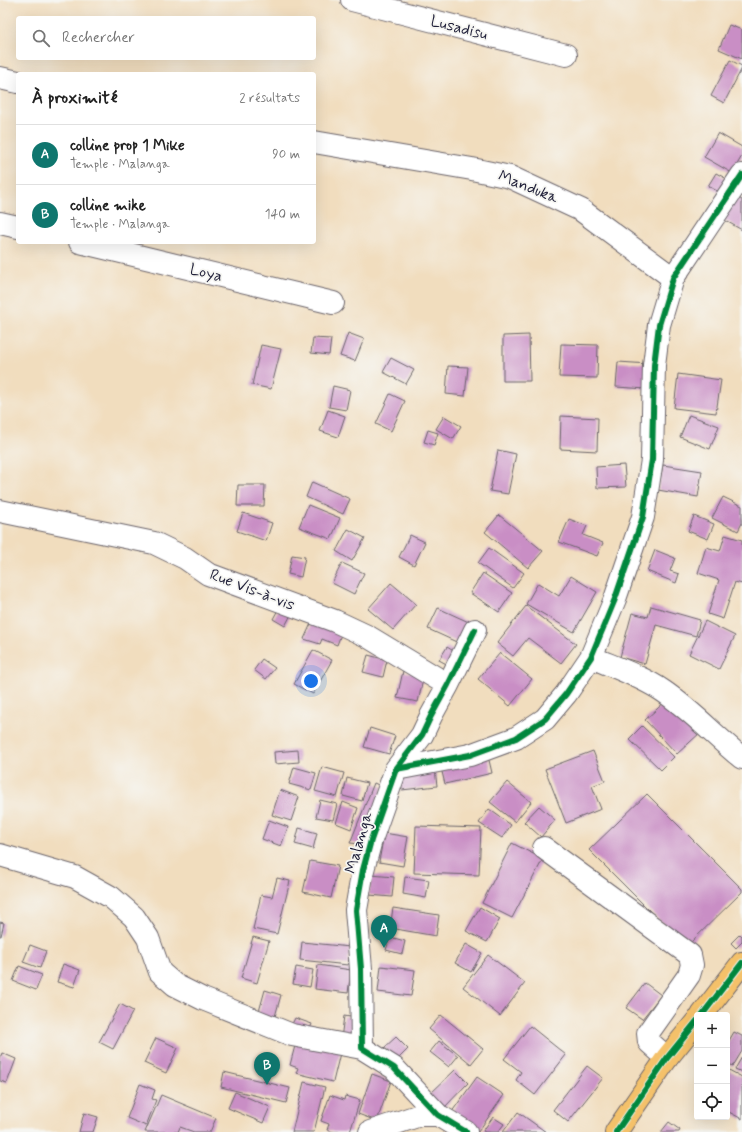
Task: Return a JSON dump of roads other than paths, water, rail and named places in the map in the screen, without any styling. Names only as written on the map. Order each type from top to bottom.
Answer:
[{"type":"highway","points":[[704,1012],[742,963]]},
{"type":"highway","points":[[616,1132],[667,1058],[694,1025]]},
{"type":"street","name":"Lusadisu","points":[[352,0],[566,54]]},
{"type":"street","points":[[0,78],[16,82]]},
{"type":"street","name":"Manduka","points":[[316,142],[472,168],[510,177],[581,210],[672,278]]},
{"type":"street","points":[[396,769],[470,755],[516,738],[545,719],[566,694],[591,657],[615,599],[643,517],[652,460],[654,365],[659,325],[672,278],[742,175]]},
{"type":"street","points":[[0,223],[16,227]]},
{"type":"street","name":"Loya","points":[[88,244],[333,304]]},
{"type":"street","name":"Rue Vis-à-vis","points":[[0,511],[154,543],[185,558],[208,574],[335,621],[367,636],[448,686]]},
{"type":"street","name":"Malanga","points":[[362,1048],[361,969],[356,910],[363,870],[371,840],[396,769],[422,735],[430,716],[448,686],[475,630]]},
{"type":"street","points":[[591,657],[662,690],[683,706],[742,758]]},
{"type":"street","points":[[544,848],[690,955],[692,965],[689,974],[648,1033],[649,1042],[667,1058]]},
{"type":"street","points":[[0,855],[75,877],[111,897],[134,917],[148,938],[160,972],[175,985],[203,999],[292,1035],[362,1048],[394,1068],[438,1115],[466,1132]]},
{"type":"street","points":[[370,1132],[420,1115],[438,1115]]},
{"type":"place","name":"colline prop 1 Mike","points":[[384,948]]},
{"type":"place","name":"colline mike","points":[[267,1085]]}]
